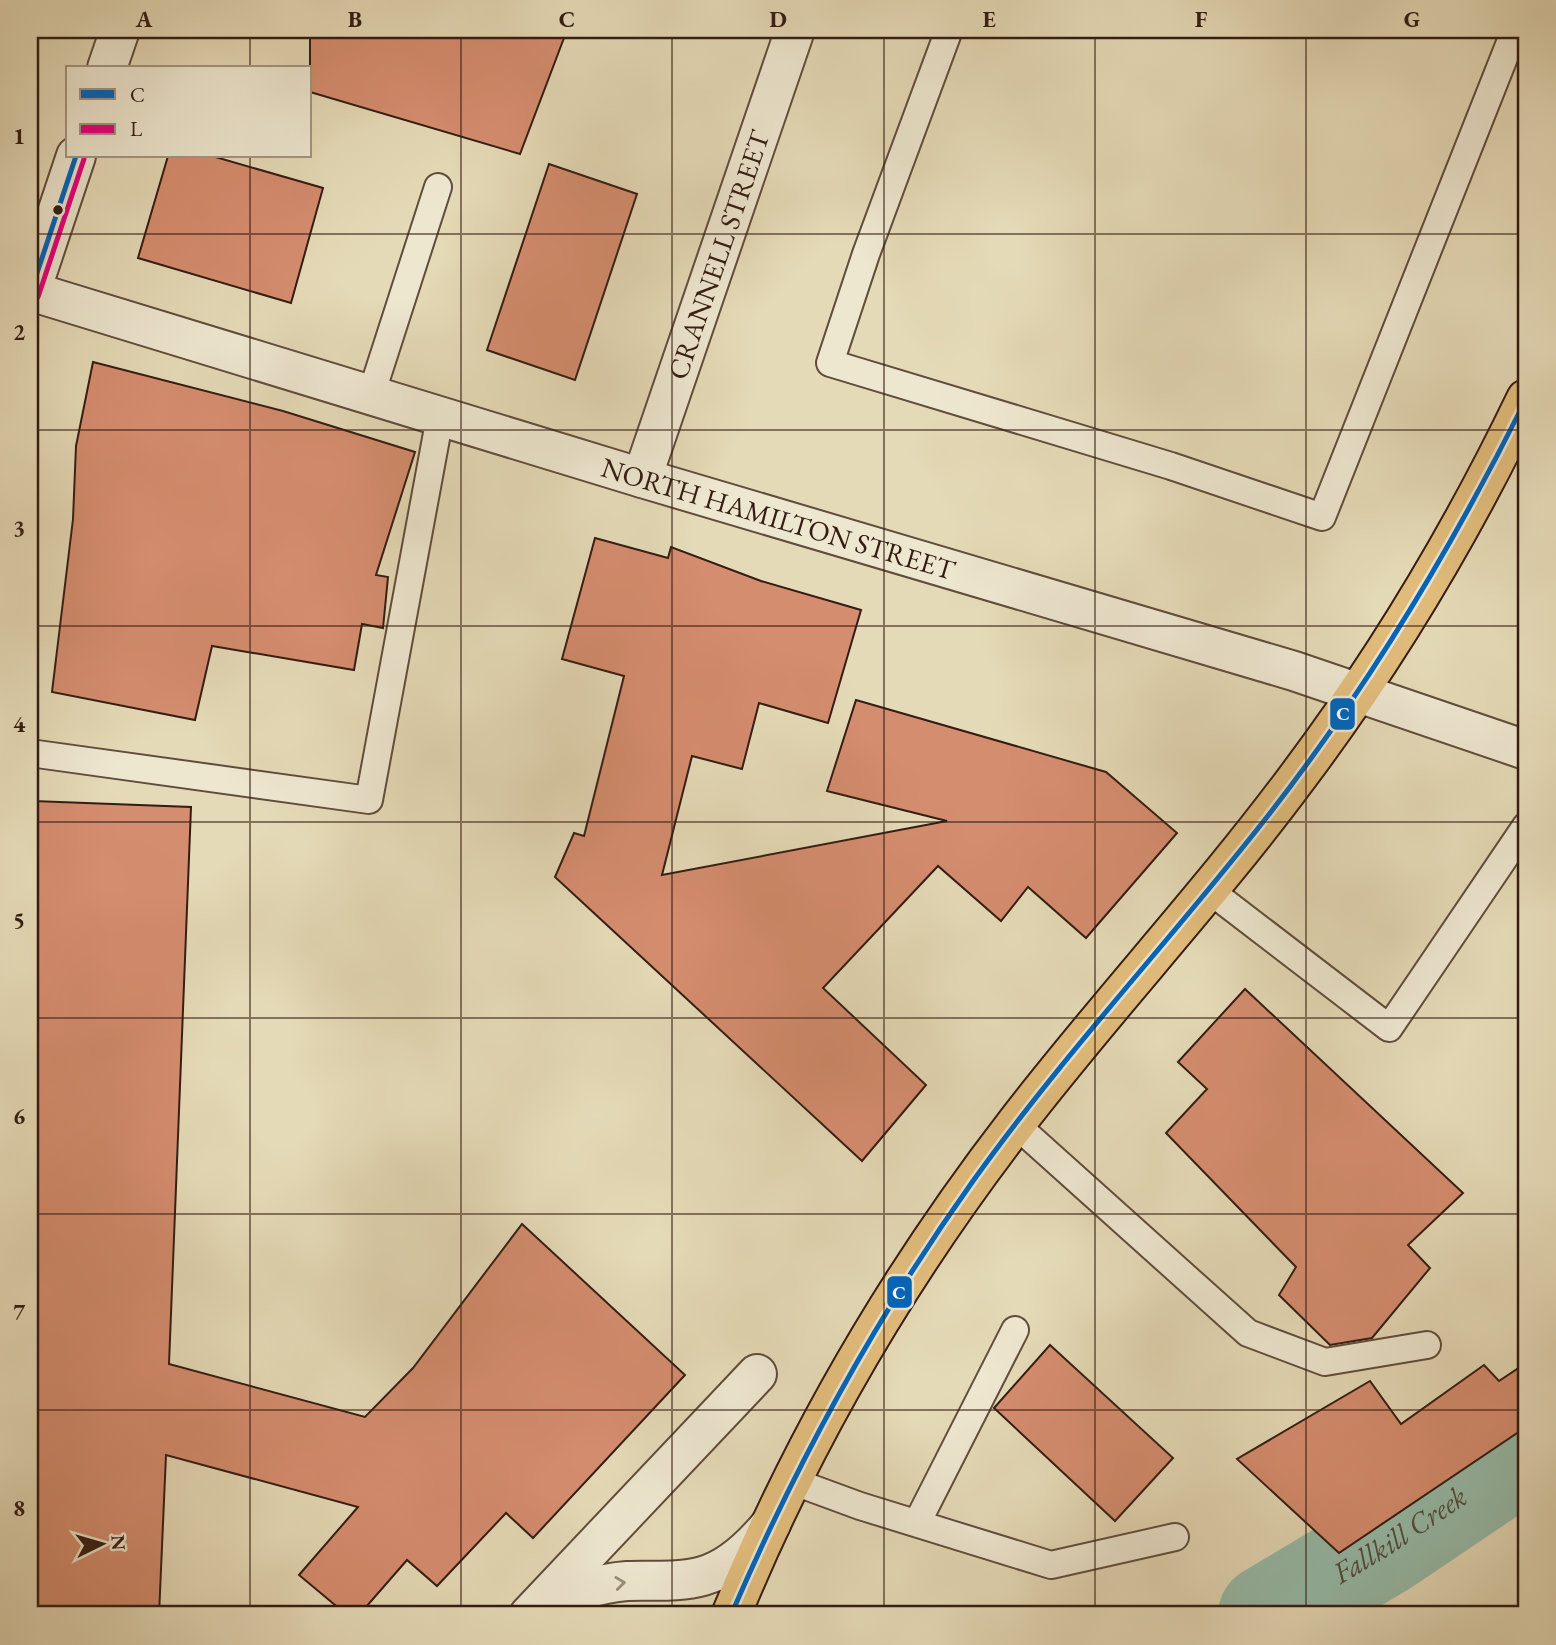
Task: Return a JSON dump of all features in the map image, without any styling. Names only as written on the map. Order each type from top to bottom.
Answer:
[{"type":"highway","points":[[731,1615],[792,1481],[841,1388],[891,1303],[948,1217],[1016,1124],[1209,890],[1299,776],[1357,692],[1473,501],[1526,399]]},
{"type":"street","points":[[108,66],[120,30]]},
{"type":"street","name":"CRANNELL STREET","points":[[642,478],[795,30]]},
{"type":"street","points":[[30,292],[75,158]]},
{"type":"street","name":"NORTH HAMILTON STREET","points":[[30,292],[1357,692],[1526,750]]},
{"type":"street","points":[[531,1615],[757,1374]]},
{"type":"street","points":[[531,1615],[594,1587],[704,1576],[731,1563],[754,1545],[772,1523]]},
{"type":"lane","points":[[949,30],[866,254],[830,363],[1171,466],[1322,517],[1515,30]]},
{"type":"lane","points":[[372,395],[438,187]]},
{"type":"lane","points":[[30,753],[369,800],[440,416]]},
{"type":"lane","points":[[1209,890],[1389,1028],[1526,825]]},
{"type":"lane","points":[[1016,1124],[1248,1333],[1325,1362],[1427,1345]]},
{"type":"lane","points":[[917,1524],[1015,1330]]},
{"type":"lane","points":[[792,1481],[917,1524],[1051,1565],[1175,1537]]},
{"type":"building","points":[[310,30],[567,30],[520,154],[312,93]]},
{"type":"building","points":[[167,158],[219,158],[323,188],[291,303],[138,258]]},
{"type":"building","points":[[549,164],[637,194],[575,380],[487,350]]},
{"type":"building","points":[[93,362],[283,411],[415,452],[376,575],[388,577],[383,628],[362,624],[354,670],[212,646],[195,720],[52,692],[73,519],[76,446]]},
{"type":"building","points":[[595,538],[668,558],[671,547],[761,581],[861,610],[828,723],[759,703],[742,769],[692,756],[662,875],[947,821],[827,791],[856,700],[1106,772],[1177,833],[1086,938],[1028,887],[1001,921],[938,866],[823,988],[926,1085],[862,1161],[555,877],[574,833],[584,836],[624,676],[562,659]]},
{"type":"building","points":[[33,801],[191,807],[169,1364],[365,1417],[413,1368],[522,1224],[685,1375],[533,1538],[506,1513],[437,1586],[407,1560],[359,1615],[347,1615],[299,1575],[358,1507],[166,1455],[159,1615],[30,1615],[30,880]]},
{"type":"building","points":[[1245,989],[1463,1193],[1408,1245],[1430,1268],[1372,1338],[1330,1345],[1279,1295],[1296,1267],[1166,1133],[1207,1089],[1178,1062]]},
{"type":"building","points":[[1050,1345],[1173,1458],[1115,1521],[994,1408]]},
{"type":"building","points":[[1526,1363],[1526,1427],[1339,1553],[1237,1459],[1370,1381],[1401,1424],[1484,1365],[1499,1381]]},
{"type":"waterway","name":"Fallkill Creek","points":[[1268,1615],[1385,1545],[1526,1450]]},
{"type":"transit line","name":"C","points":[[30,294],[75,158]]},
{"type":"transit line","name":"L","points":[[38,297],[84,159]]},
{"type":"transit line","name":"C","points":[[731,1615],[783,1502],[840,1392],[937,1232],[1007,1134],[1227,867],[1338,721],[1438,564],[1526,399]]}]
